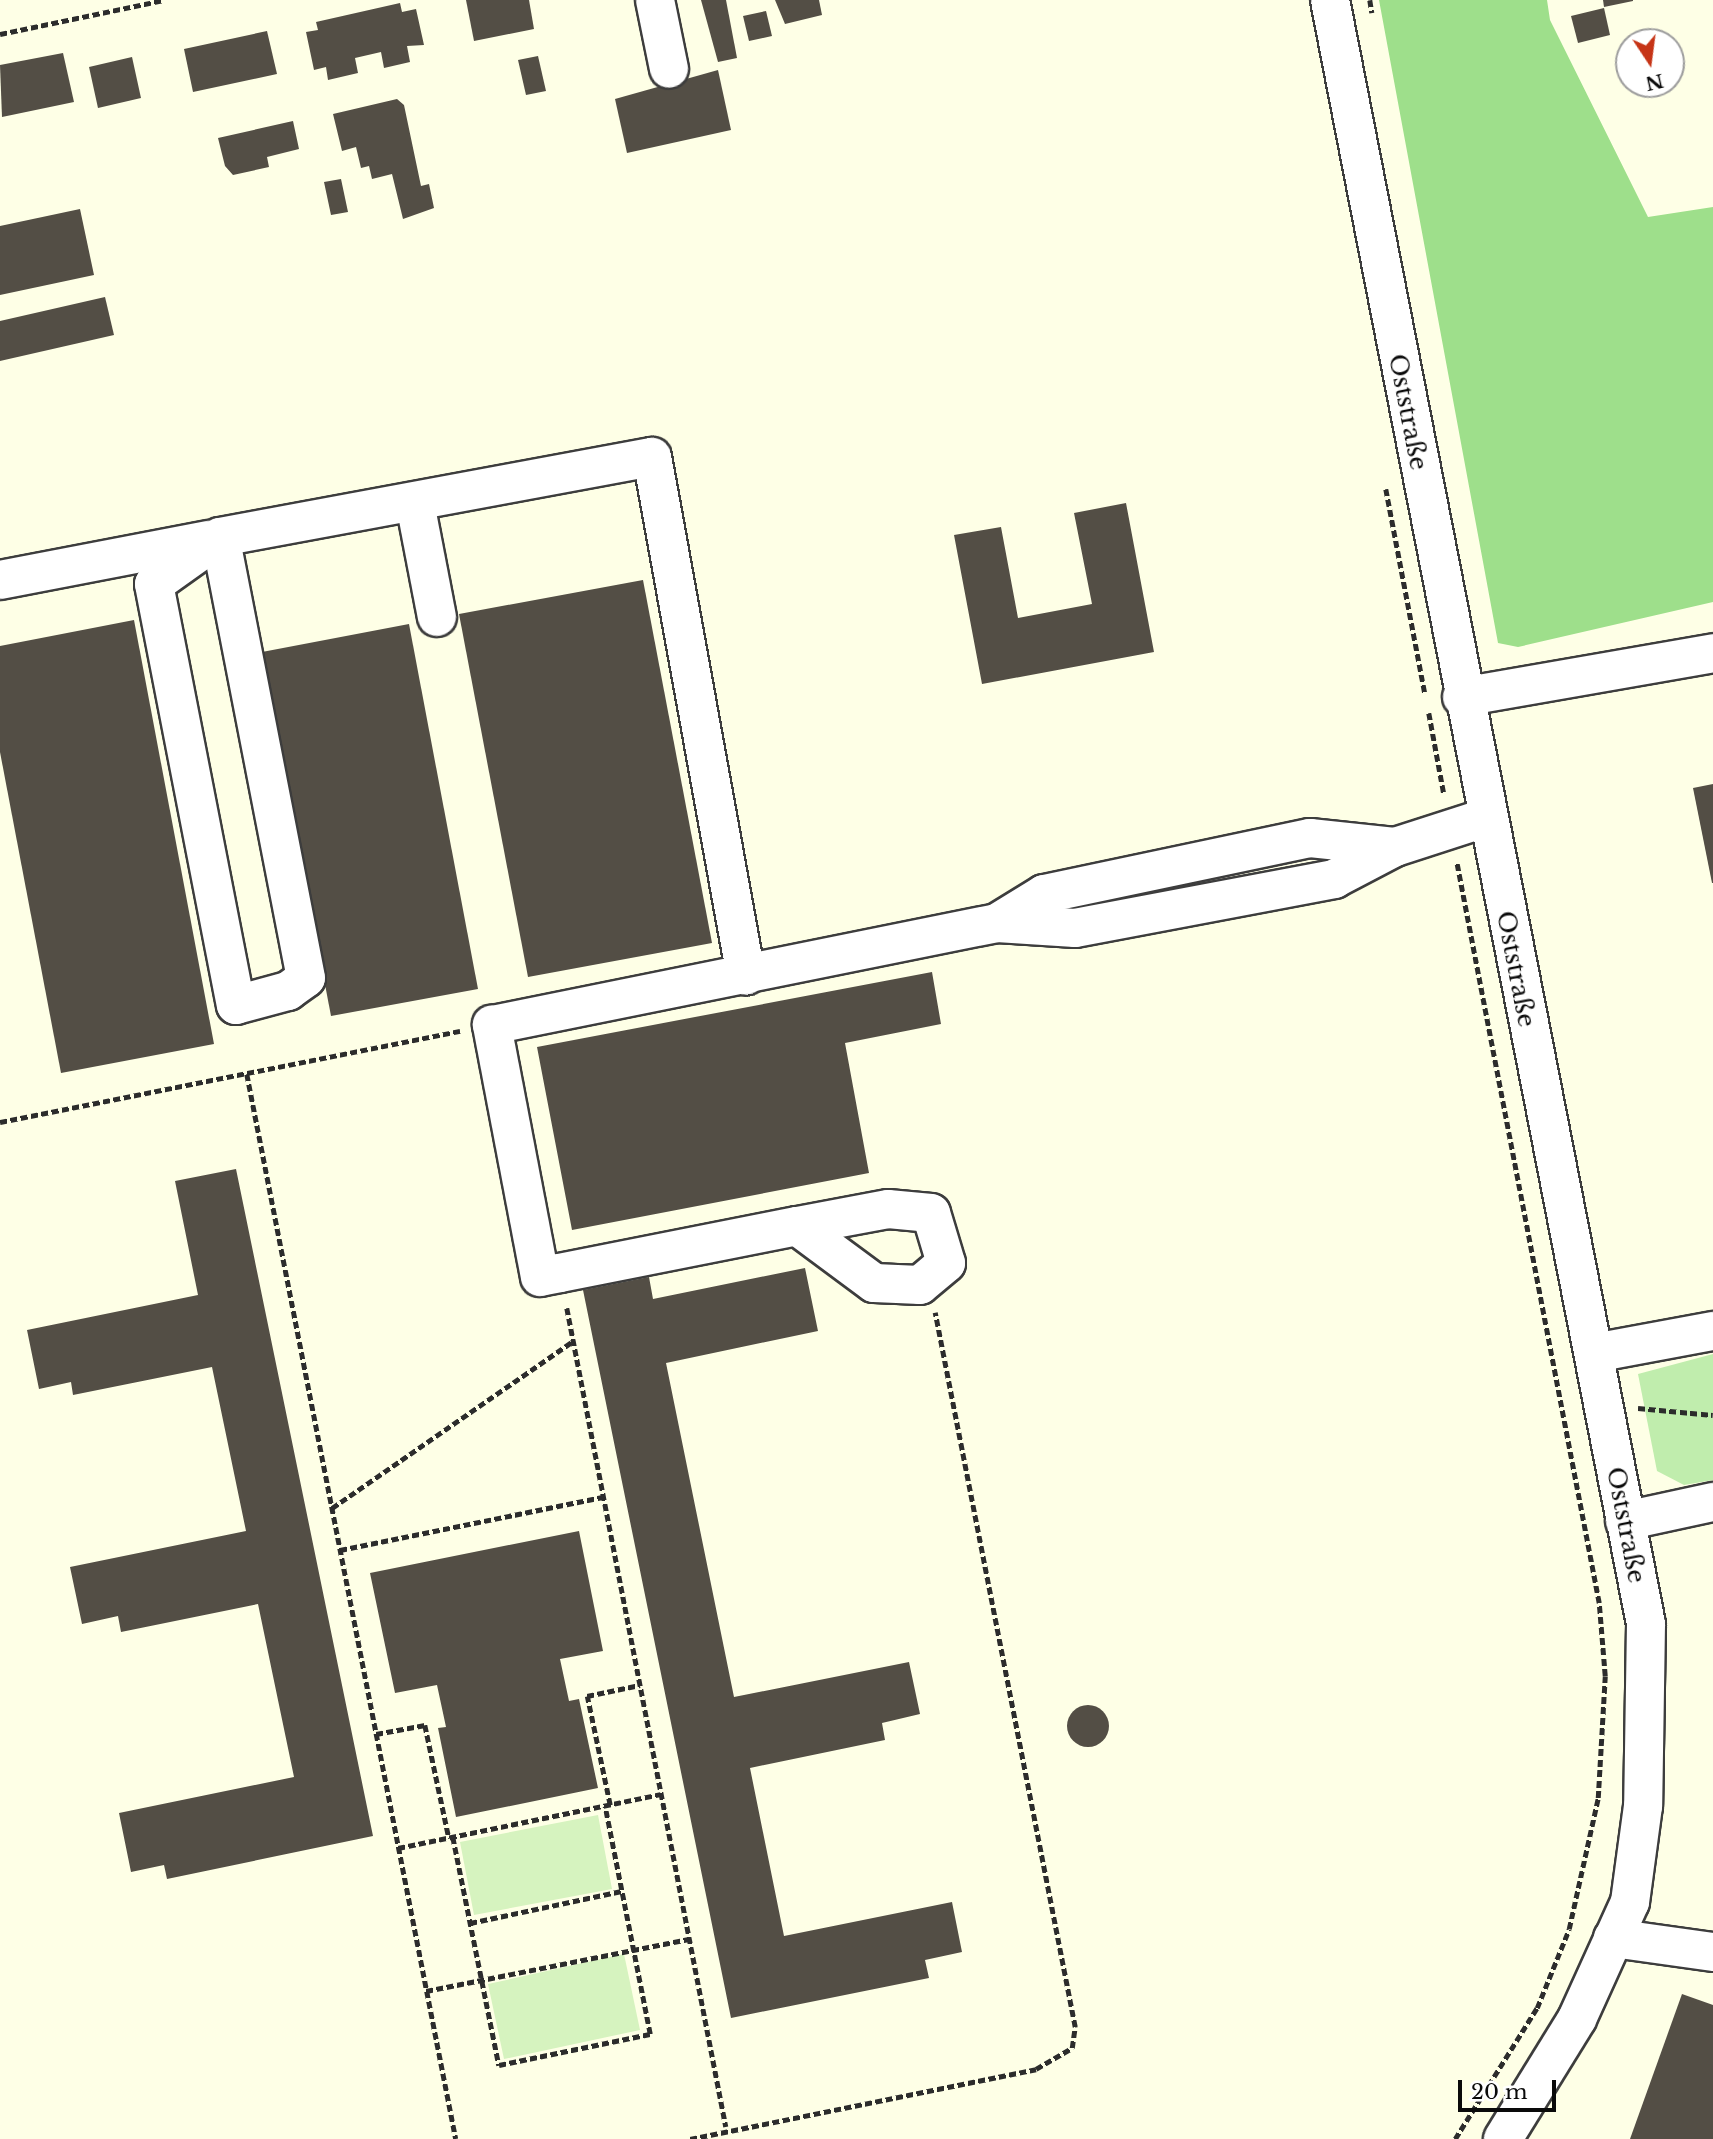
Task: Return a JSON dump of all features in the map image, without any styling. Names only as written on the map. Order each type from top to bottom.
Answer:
[{"type":"street","points":[[655,0],[669,69]]},
{"type":"street","name":"Oststraße","points":[[1330,0],[1462,697],[1468,824],[1594,1353],[1646,1624],[1643,1806],[1630,1902],[1577,2019],[1503,2139]]},
{"type":"street","points":[[0,580],[652,457],[746,976]]},
{"type":"street","points":[[415,503],[437,617]]},
{"type":"street","points":[[220,537],[306,978],[288,990],[236,1005],[153,584],[220,537]]},
{"type":"street","points":[[1462,697],[1713,653]]},
{"type":"street","points":[[797,1226],[874,1283],[920,1285],[946,1263],[932,1213],[888,1209],[797,1226],[540,1277],[492,1025],[746,976],[997,923],[1075,928],[1334,878],[1395,847],[1468,824]]},
{"type":"street","points":[[1594,1353],[1713,1331]]},
{"type":"street","points":[[1625,1521],[1713,1502]]},
{"type":"street","points":[[1613,1938],[1713,1952]]},
{"type":"path","points":[[0,34],[164,0]]},
{"type":"path","points":[[1455,2139],[1537,2008],[1569,1929],[1598,1798],[1605,1675],[1599,1603],[1468,824]]},
{"type":"path","points":[[0,1122],[492,1025]]},
{"type":"path","points":[[247,1074],[456,2139]]},
{"type":"path","points":[[560,1273],[726,2127]]},
{"type":"path","points":[[690,2139],[1036,2069],[1072,2048],[1075,2027],[929,1278]]},
{"type":"path","points":[[332,1508],[573,1341]]},
{"type":"path","points":[[1637,1408],[1713,1415]]},
{"type":"path","points":[[340,1549],[603,1497]]},
{"type":"path","points":[[376,1734],[425,1725],[499,2066],[650,2034],[587,1696],[640,1685]]},
{"type":"path","points":[[398,1848],[661,1794]]},
{"type":"path","points":[[470,1923],[622,1891]]},
{"type":"path","points":[[426,1991],[690,1939]]},
{"type":"green space","points":[[1379,0],[1547,0],[1550,20],[1648,217],[1713,207],[1713,602],[1518,647],[1498,643]]},
{"type":"green space","points":[[1713,1354],[1713,1480],[1684,1485],[1657,1471],[1638,1374]]},
{"type":"green space","points":[[598,1815],[612,1889],[474,1915],[460,1842]]},
{"type":"green space","points":[[624,1954],[640,2030],[504,2059],[488,1984]]},
{"type":"building","points":[[466,0],[529,0],[534,29],[474,41]]},
{"type":"building","points":[[701,0],[726,0],[737,58],[718,62]]},
{"type":"building","points":[[775,0],[819,0],[822,15],[785,24]]},
{"type":"building","points":[[1603,0],[1633,0],[1633,1],[1604,7]]},
{"type":"building","points":[[400,3],[402,12],[416,9],[424,45],[407,46],[410,62],[384,68],[381,52],[355,58],[358,73],[328,80],[326,67],[314,70],[306,32],[318,30],[316,22]]},
{"type":"building","points":[[1604,8],[1610,35],[1578,43],[1571,16]]},
{"type":"building","points":[[766,11],[772,36],[749,41],[743,16]]},
{"type":"building","points":[[267,31],[277,74],[193,92],[184,49]]},
{"type":"building","points":[[63,53],[74,102],[2,117],[0,65]]},
{"type":"building","points":[[538,56],[546,91],[526,95],[518,60]]},
{"type":"building","points":[[132,57],[141,98],[98,108],[89,67]]},
{"type":"building","points":[[718,70],[731,130],[627,153],[615,99]]},
{"type":"building","points":[[397,99],[404,105],[421,186],[429,184],[434,208],[403,219],[392,174],[372,179],[369,166],[361,168],[356,147],[342,151],[333,114]]},
{"type":"building","points":[[293,121],[299,149],[267,157],[269,167],[233,175],[225,166],[218,138]]},
{"type":"building","points":[[341,179],[348,212],[331,215],[324,182]]},
{"type":"building","points":[[80,209],[94,275],[0,295],[0,226]]},
{"type":"building","points":[[105,297],[114,335],[0,361],[0,321]]},
{"type":"building","points":[[1126,503],[1154,652],[982,684],[954,535],[1001,527],[1018,618],[1092,604],[1074,513]]},
{"type":"building","points":[[643,580],[712,943],[528,977],[459,614]]},
{"type":"building","points":[[134,620],[214,1044],[61,1073],[0,752],[0,646]]},
{"type":"building","points":[[409,624],[478,989],[331,1016],[262,652]]},
{"type":"building","points":[[1713,784],[1713,883],[1712,883],[1693,788]]},
{"type":"building","points":[[932,972],[941,1024],[845,1043],[869,1173],[572,1230],[537,1047]]},
{"type":"building","points":[[236,1169],[373,1836],[167,1879],[164,1865],[131,1872],[119,1813],[294,1777],[258,1604],[121,1632],[118,1616],[82,1624],[70,1567],[246,1531],[212,1367],[73,1395],[71,1382],[39,1389],[27,1330],[198,1295],[175,1181]]},
{"type":"building","points":[[805,1268],[818,1331],[666,1363],[734,1697],[909,1662],[920,1714],[882,1723],[885,1740],[750,1768],[784,1936],[952,1902],[962,1952],[925,1960],[929,1978],[731,2018],[583,1290],[649,1277],[653,1299]]},
{"type":"building","points":[[579,1531],[603,1651],[560,1659],[569,1701],[579,1699],[598,1788],[456,1817],[438,1728],[446,1727],[437,1685],[395,1693],[370,1573]]},
{"type":"building","points":[[1088,1705],[1103,1711],[1109,1726],[1103,1741],[1088,1747],[1073,1741],[1067,1726],[1073,1711]]},
{"type":"building","points":[[1682,1994],[1713,2005],[1713,2139],[1630,2139]]}]
